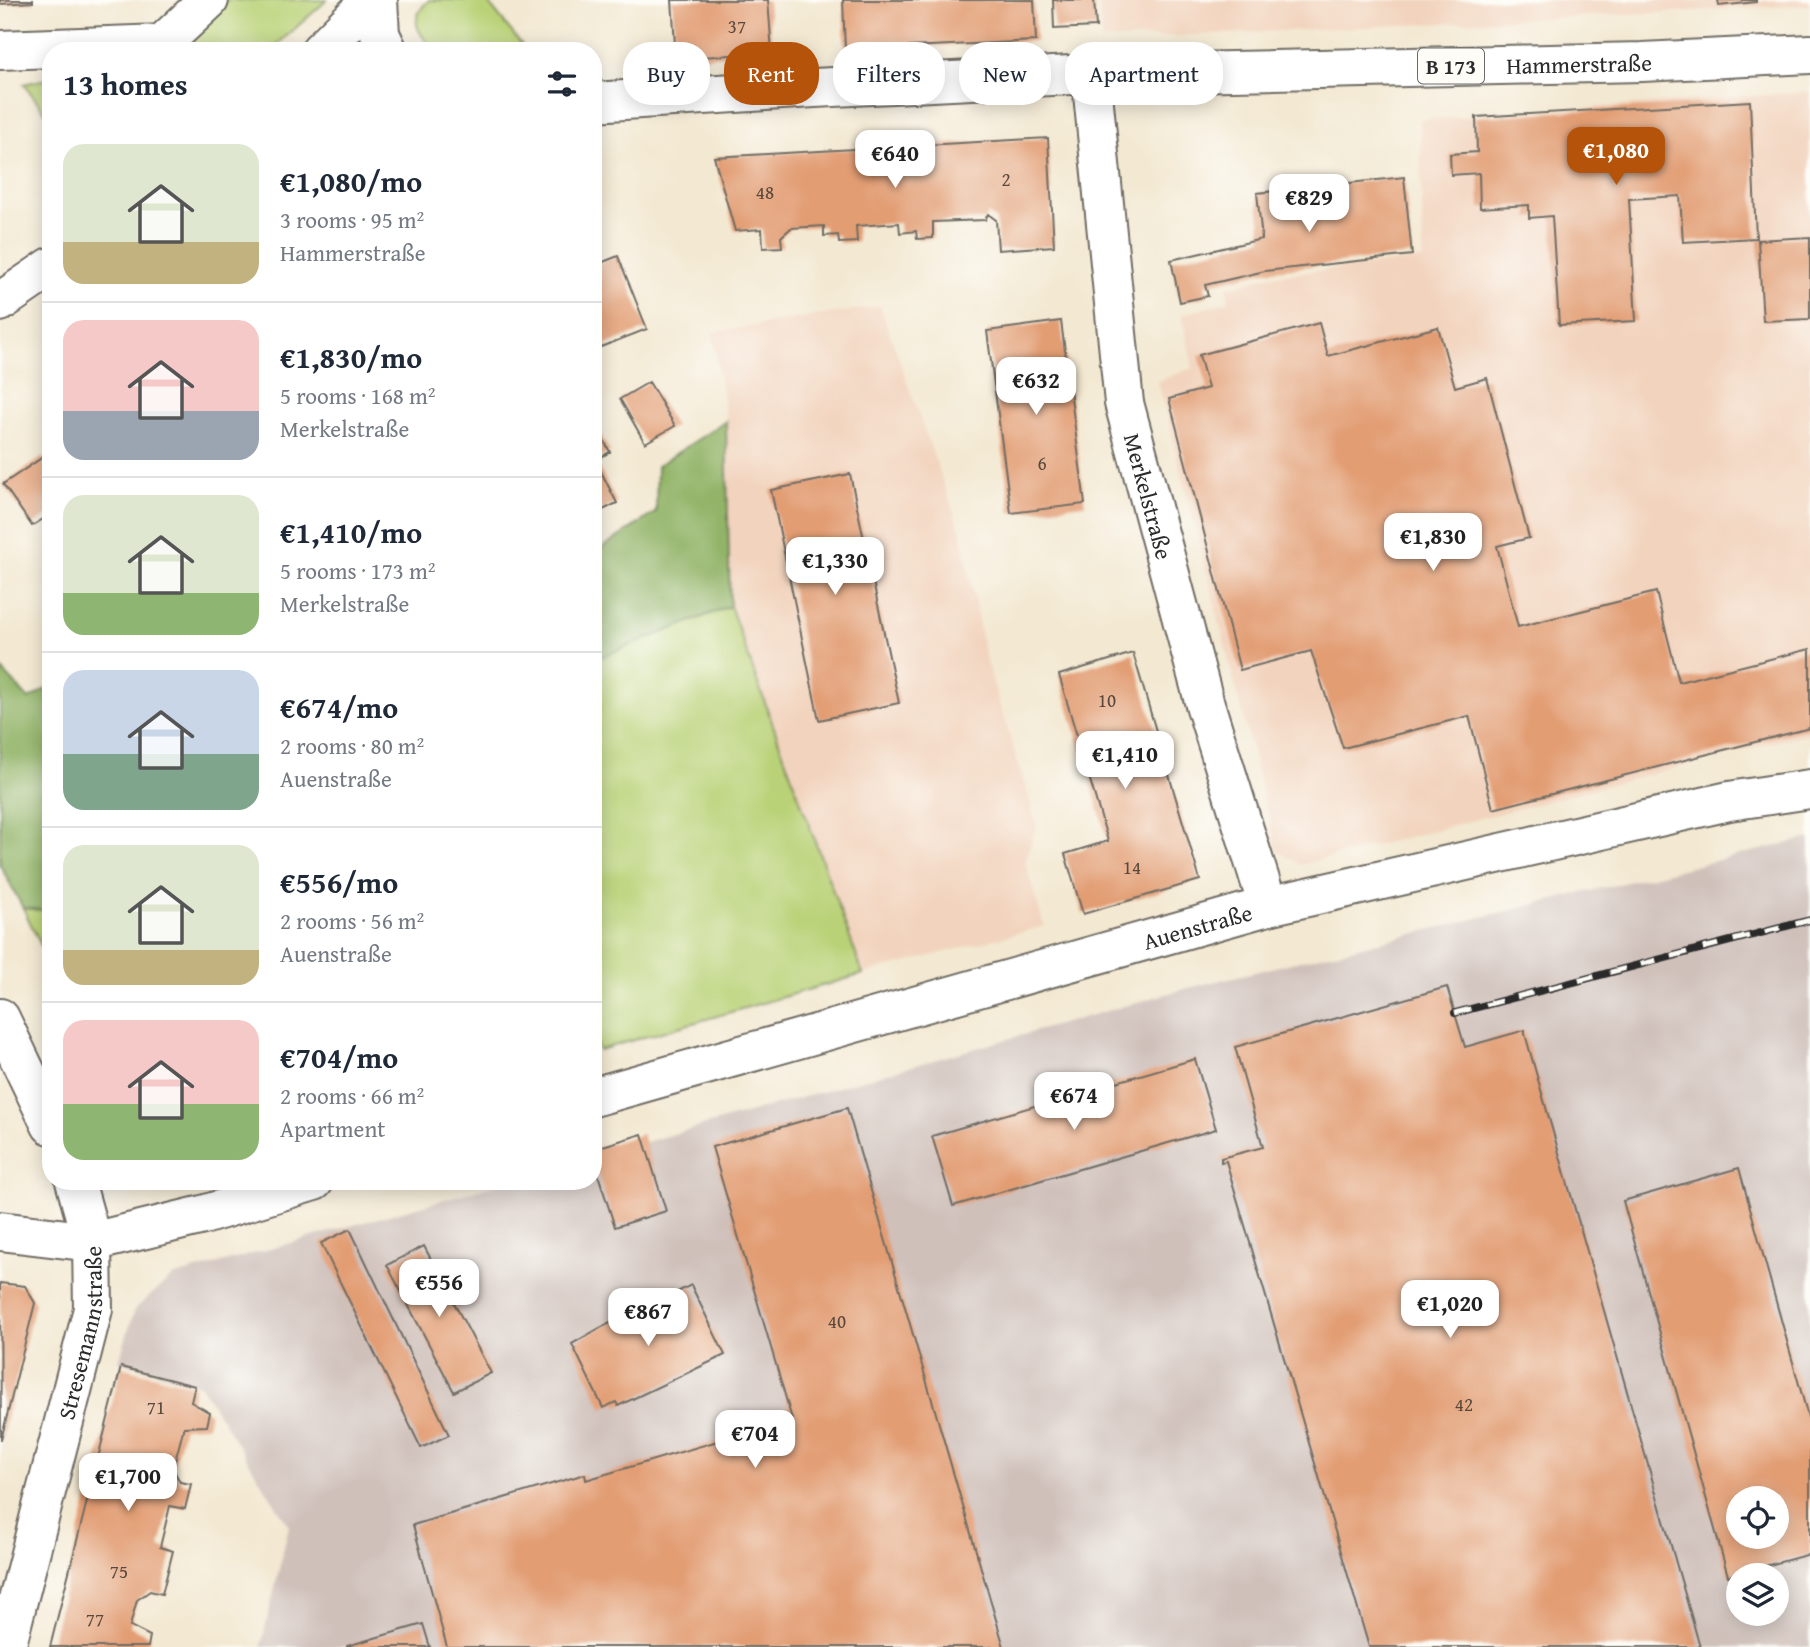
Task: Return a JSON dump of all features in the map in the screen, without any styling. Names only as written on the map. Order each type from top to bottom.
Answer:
[{"type":"street","points":[[164,42],[209,0]]},
{"type":"street","points":[[329,42],[371,0]]},
{"type":"street","points":[[377,0],[380,34],[384,42]]},
{"type":"street","points":[[0,50],[42,48]]},
{"type":"street","name":"Hammerstraße","points":[[1223,71],[1642,62],[1810,54]]},
{"type":"street","name":"Hammerstraße","points":[[602,101],[1065,75]]},
{"type":"street","name":"Merkelstraße","points":[[1094,105],[1124,403],[1204,702],[1268,906]]},
{"type":"street","points":[[0,302],[42,273]]},
{"type":"street","name":"Auenstraße","points":[[602,1094],[1268,906],[1729,801],[1810,789]]},
{"type":"street","points":[[0,1018],[42,1106]]},
{"type":"street","name":"Stresemannstraße","points":[[6,1647],[93,1309],[92,1242],[78,1190]]},
{"type":"street","points":[[0,1231],[92,1242],[203,1215],[285,1190]]},
{"type":"shaded area","points":[[1099,0],[1810,0],[1810,5],[1101,40]]},
{"type":"shaded area","points":[[1810,92],[1810,733],[1300,865],[1277,850],[1158,381],[1193,368],[1182,315],[1229,301],[1227,288],[1268,276],[1423,259],[1420,120]]},
{"type":"shaded area","points":[[880,306],[963,538],[985,657],[1037,825],[1025,862],[1044,926],[863,974],[730,606],[726,421],[713,332]]},
{"type":"shaded area","points":[[1810,838],[1810,1647],[261,1647],[289,1526],[201,1386],[119,1361],[135,1309],[172,1277],[476,1190],[602,1190],[602,1154],[1184,989]]},
{"type":"green space","points":[[226,0],[327,0],[280,42],[182,42]]},
{"type":"green space","points":[[429,0],[486,0],[520,42],[427,42],[417,26],[422,7]]},
{"type":"green space","points":[[42,80],[42,108],[24,84]]},
{"type":"green space","points":[[726,421],[730,606],[602,656],[602,548],[656,512],[657,466]]},
{"type":"green space","points":[[730,606],[863,974],[602,1049],[602,656]]},
{"type":"green space","points":[[0,668],[29,699],[42,691],[42,910],[23,908],[0,865]]},
{"type":"green space","points":[[23,908],[42,910],[42,947]]},
{"type":"building","points":[[0,0],[33,0],[33,2],[0,4]]},
{"type":"building","points":[[672,0],[768,0],[771,42],[724,42],[724,56],[710,57],[710,42],[675,42]]},
{"type":"building","points":[[843,0],[1034,0],[1036,41],[959,42],[959,45],[945,45],[945,42],[845,42]]},
{"type":"building","points":[[1053,0],[1094,0],[1096,27],[1054,29]]},
{"type":"building","points":[[1718,0],[1756,0],[1756,2],[1719,6]]},
{"type":"building","points":[[1750,101],[1756,238],[1683,242],[1680,196],[1629,199],[1636,321],[1559,325],[1552,216],[1529,218],[1529,205],[1480,208],[1479,173],[1451,175],[1450,154],[1477,152],[1476,117]]},
{"type":"building","points":[[1048,138],[1054,246],[998,250],[996,220],[988,214],[985,220],[933,222],[933,238],[917,239],[916,231],[900,233],[899,223],[856,226],[857,242],[839,243],[838,235],[824,236],[824,226],[791,228],[781,237],[782,247],[763,248],[762,229],[735,231],[714,157]]},
{"type":"building","points":[[1404,177],[1412,255],[1265,271],[1205,285],[1208,296],[1180,302],[1171,260],[1262,239],[1257,193]]},
{"type":"building","points":[[1810,237],[1810,319],[1763,321],[1758,240]]},
{"type":"building","points":[[618,256],[647,329],[602,347],[602,262]]},
{"type":"building","points":[[1061,321],[1085,504],[1011,513],[987,331]]},
{"type":"building","points":[[1319,323],[1328,356],[1438,327],[1455,387],[1487,378],[1529,538],[1497,546],[1518,627],[1656,592],[1679,682],[1810,649],[1810,728],[1493,809],[1469,716],[1343,748],[1311,651],[1240,670],[1169,399],[1208,388],[1199,355]]},
{"type":"building","points":[[649,382],[675,426],[645,443],[620,399]]},
{"type":"building","points":[[602,437],[610,452],[602,456]]},
{"type":"building","points":[[42,458],[42,520],[32,526],[3,484]]},
{"type":"building","points":[[602,474],[617,503],[602,510]]},
{"type":"building","points":[[850,474],[899,703],[819,720],[771,490]]},
{"type":"building","points":[[1133,653],[1200,880],[1083,914],[1065,854],[1108,841],[1059,675]]},
{"type":"building","points":[[1447,987],[1465,1047],[1525,1030],[1700,1647],[1369,1647],[1226,1161],[1221,1162],[1221,1158],[1263,1147],[1235,1047]]},
{"type":"building","points":[[1195,1059],[1216,1129],[953,1206],[932,1136]]},
{"type":"building","points":[[847,1108],[1004,1647],[447,1647],[413,1525],[585,1474],[586,1480],[792,1419],[712,1147]]},
{"type":"building","points":[[642,1134],[666,1211],[615,1227],[602,1187],[602,1146]]},
{"type":"building","points":[[1739,1168],[1810,1424],[1810,1554],[1776,1563],[1726,1563],[1726,1569],[1623,1201]]},
{"type":"building","points":[[350,1229],[449,1435],[421,1448],[321,1243]]},
{"type":"building","points":[[424,1246],[491,1373],[454,1392],[387,1265]]},
{"type":"building","points":[[0,1283],[25,1286],[35,1303],[1,1440]]},
{"type":"building","points":[[691,1285],[725,1355],[618,1406],[616,1402],[603,1408],[572,1344]]},
{"type":"building","points":[[121,1367],[195,1386],[191,1402],[210,1413],[207,1426],[184,1427],[173,1469],[180,1482],[191,1484],[185,1509],[170,1506],[160,1547],[173,1551],[162,1594],[150,1591],[137,1600],[130,1626],[150,1636],[148,1647],[50,1647]]},
{"type":"building","points":[[423,1624],[430,1647],[347,1647],[347,1646]]},
{"type":"railway","points":[[1455,1013],[1810,920]]}]
